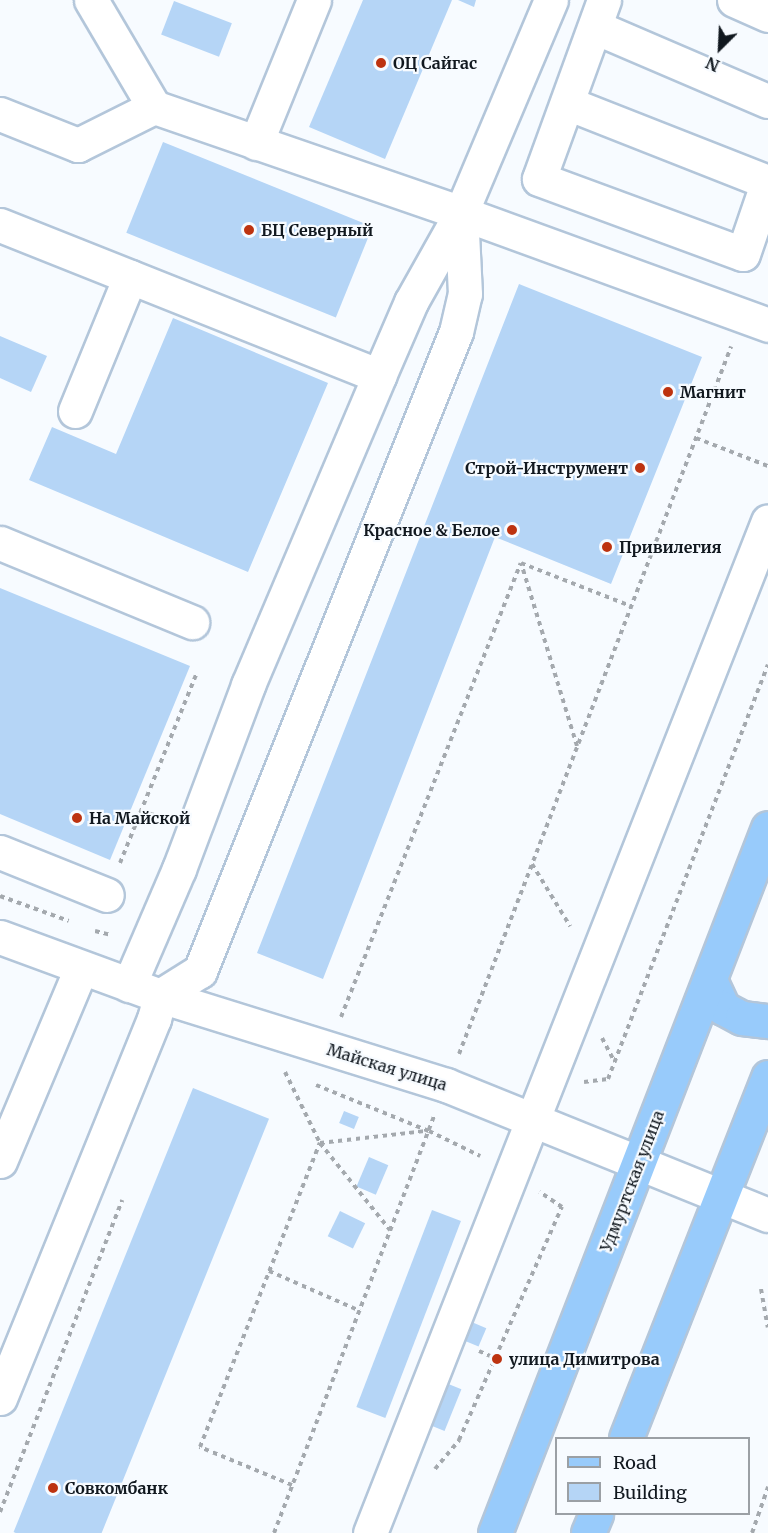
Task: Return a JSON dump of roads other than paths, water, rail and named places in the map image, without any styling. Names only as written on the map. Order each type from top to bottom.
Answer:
[{"type":"main road","name":"Удмуртская улица","points":[[495,1533],[768,828]]},
{"type":"main road","points":[[710,980],[723,1008],[742,1018],[768,1021]]},
{"type":"main road","points":[[626,1437],[768,1077]]},
{"type":"main road","points":[[588,1533],[596,1515]]},
{"type":"street","points":[[91,0],[154,107],[461,213],[756,320]]},
{"type":"street","points":[[256,143],[314,0]]},
{"type":"street","points":[[129,985],[179,869],[248,685],[379,376],[411,302],[461,213],[551,0]]},
{"type":"street","points":[[735,0],[768,15]]},
{"type":"street","points":[[567,103],[768,181],[743,254],[540,179],[567,103],[599,14],[768,101]]},
{"type":"street","points":[[0,114],[78,145],[154,107]]},
{"type":"street","points":[[0,1398],[154,1019],[160,996],[200,971],[456,332],[465,294],[461,213]]},
{"type":"street","points":[[0,225],[379,376]]},
{"type":"street","points":[[75,411],[130,277]]},
{"type":"street","points":[[370,1533],[768,521]]},
{"type":"street","points":[[0,543],[192,622]]},
{"type":"street","points":[[0,852],[107,896]]},
{"type":"street","name":"Майская улица","points":[[0,938],[160,996],[446,1085],[535,1118],[768,1215]]},
{"type":"street","points":[[0,1161],[81,968]]},
{"type":"place","name":"ОЦ Сайгас","points":[[381,63]]},
{"type":"place","name":"БЦ Северный","points":[[249,230]]},
{"type":"place","name":"Магнит","points":[[668,392]]},
{"type":"place","name":"Строй-Инструмент","points":[[640,468]]},
{"type":"place","name":"Красное & Белое","points":[[512,530]]},
{"type":"place","name":"Привилегия","points":[[607,547]]},
{"type":"place","name":"На Майской","points":[[77,818]]},
{"type":"place","name":"улица Димитрова","points":[[497,1359]]},
{"type":"place","name":"Совкомбанк","points":[[53,1488]]}]
